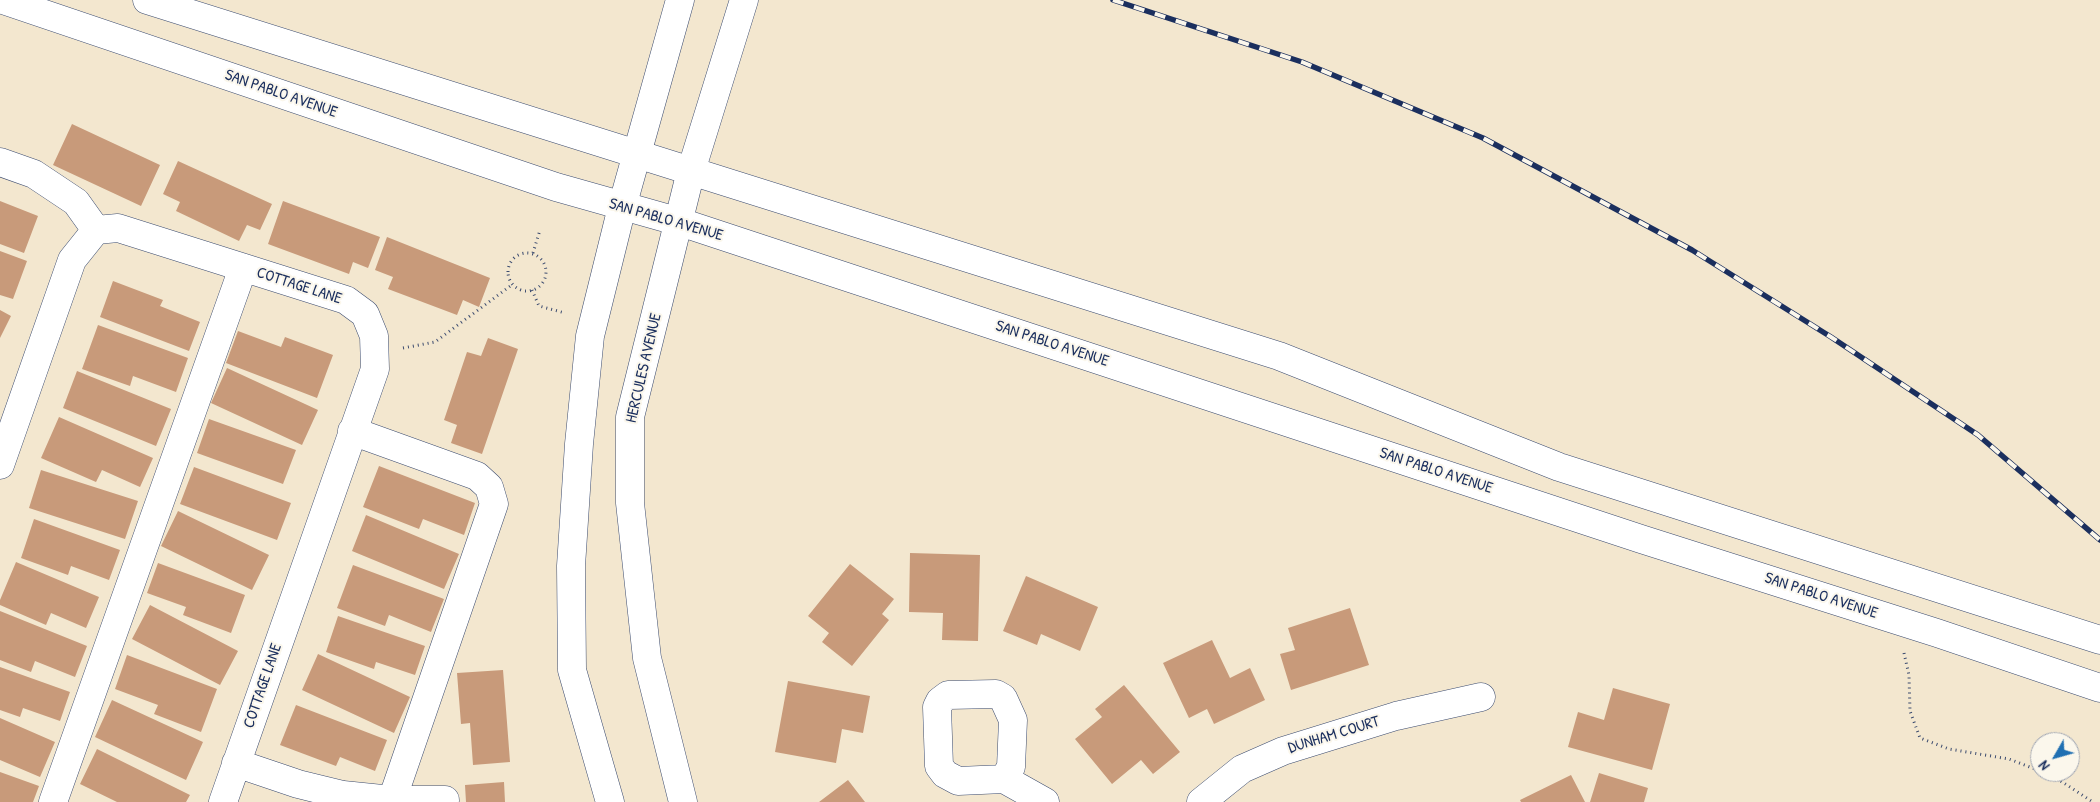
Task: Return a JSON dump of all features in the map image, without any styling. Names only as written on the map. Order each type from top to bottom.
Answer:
[{"type":"main road","name":"SAN PABLO AVENUE","points":[[3,0],[556,188],[680,222],[1640,539],[1937,633],[2100,688]]},
{"type":"main road","points":[[147,0],[1279,356],[1559,467],[2100,640]]},
{"type":"main road","points":[[610,802],[572,670],[571,566],[579,444],[590,336],[622,207],[680,0]]},
{"type":"main road","name":"HERCULES AVENUE","points":[[683,802],[647,658],[630,494],[630,417],[680,222],[691,171],[707,114],[744,0]]},
{"type":"main road","points":[[0,162],[34,174],[76,202],[96,230],[72,260],[0,465]]},
{"type":"main road","name":"COTTAGE LANE","points":[[96,230],[118,228],[346,300],[365,314],[374,336],[375,369],[223,802]]},
{"type":"main road","points":[[53,802],[243,268]]},
{"type":"main road","points":[[352,431],[477,476],[488,487],[494,504],[392,800]]},
{"type":"main road","name":"DUNHAM COURT","points":[[1201,802],[1242,769],[1283,750],[1396,716],[1481,697]]},
{"type":"main road","points":[[236,763],[320,790],[343,795],[392,800],[444,800]]},
{"type":"main road","points":[[1004,778],[1045,802]]},
{"type":"path","points":[[533,252],[540,230]]},
{"type":"path","points":[[533,252],[544,262],[547,271],[543,284],[532,290],[519,289],[513,284],[508,272],[513,258],[533,252]]},
{"type":"path","points":[[375,353],[435,342],[513,284]]},
{"type":"path","points":[[532,290],[539,306],[570,315]]},
{"type":"path","points":[[1902,622],[1909,675],[1910,711],[1920,738],[1949,749],[2009,760],[2030,767]]},
{"type":"path","points":[[2062,782],[2093,802]]},
{"type":"building","points":[[72,124],[160,165],[141,206],[53,165]]},
{"type":"building","points":[[178,161],[272,204],[260,230],[247,225],[239,241],[176,211],[180,202],[163,194]]},
{"type":"building","points":[[0,201],[38,216],[24,253],[0,244]]},
{"type":"building","points":[[283,201],[380,237],[368,268],[353,262],[349,274],[268,244]]},
{"type":"building","points":[[387,237],[490,278],[479,307],[463,300],[457,315],[388,289],[393,277],[375,270]]},
{"type":"building","points":[[0,251],[27,261],[13,299],[0,295]]},
{"type":"building","points":[[113,281],[163,300],[160,306],[200,322],[189,351],[100,317]]},
{"type":"building","points":[[0,310],[11,316],[0,338]]},
{"type":"building","points":[[98,325],[188,358],[176,392],[133,376],[130,386],[82,369]]},
{"type":"building","points":[[238,331],[281,347],[285,337],[333,355],[317,398],[226,363]]},
{"type":"building","points":[[488,338],[518,349],[482,454],[451,443],[457,425],[444,420],[467,352],[481,356]]},
{"type":"building","points":[[227,368],[318,410],[302,445],[211,403]]},
{"type":"building","points":[[77,371],[171,409],[156,446],[63,408]]},
{"type":"building","points":[[59,417],[153,458],[140,487],[102,470],[96,482],[41,458]]},
{"type":"building","points":[[209,419],[296,450],[283,484],[197,453]]},
{"type":"building","points":[[379,466],[475,503],[464,535],[423,519],[419,529],[363,507]]},
{"type":"building","points":[[194,467],[291,503],[277,540],[180,504]]},
{"type":"building","points":[[41,470],[138,501],[125,539],[29,508]]},
{"type":"building","points":[[178,511],[269,555],[252,590],[161,546]]},
{"type":"building","points":[[366,515],[459,554],[444,589],[352,551]]},
{"type":"building","points":[[34,519],[120,550],[109,580],[71,566],[68,575],[21,558]]},
{"type":"building","points":[[910,553],[980,555],[978,641],[942,640],[943,613],[909,612]]},
{"type":"building","points":[[16,562],[99,597],[86,628],[51,613],[46,625],[0,605],[0,600]]},
{"type":"building","points":[[158,563],[245,595],[231,633],[183,615],[186,607],[147,593]]},
{"type":"building","points":[[850,564],[894,599],[882,614],[889,620],[852,666],[822,642],[829,633],[808,616]]},
{"type":"building","points":[[353,565],[444,599],[431,632],[389,615],[385,626],[337,608]]},
{"type":"building","points":[[1026,576],[1098,607],[1080,651],[1041,634],[1037,645],[1003,631]]},
{"type":"building","points":[[150,605],[238,651],[220,685],[132,639]]},
{"type":"building","points":[[1350,608],[1369,665],[1291,690],[1280,654],[1295,650],[1288,628]]},
{"type":"building","points":[[0,611],[87,646],[75,677],[35,661],[31,672],[0,660]]},
{"type":"building","points":[[338,616],[425,646],[415,675],[376,662],[374,669],[326,652]]},
{"type":"building","points":[[1212,640],[1230,678],[1250,668],[1265,700],[1214,724],[1207,709],[1189,718],[1163,663]]},
{"type":"building","points":[[318,654],[410,697],[394,733],[302,690]]},
{"type":"building","points":[[127,655],[217,689],[201,732],[154,714],[158,705],[115,689]]},
{"type":"building","points":[[0,667],[70,692],[60,721],[23,708],[20,717],[0,710]]},
{"type":"building","points":[[503,670],[510,762],[473,765],[470,723],[461,724],[457,673]]},
{"type":"building","points":[[788,681],[870,696],[863,733],[842,729],[836,763],[775,752]]},
{"type":"building","points":[[1124,685],[1180,752],[1153,774],[1141,760],[1112,784],[1075,739],[1102,717],[1095,709]]},
{"type":"building","points":[[1613,688],[1670,704],[1652,770],[1568,747],[1578,712],[1604,720]]},
{"type":"building","points":[[112,700],[203,742],[186,780],[95,737]]},
{"type":"building","points":[[296,705],[387,740],[375,771],[340,757],[336,766],[280,745]]},
{"type":"building","points":[[0,718],[55,742],[40,777],[0,760]]},
{"type":"building","points":[[97,749],[190,795],[186,802],[117,802],[80,784]]},
{"type":"building","points":[[0,772],[39,786],[33,802],[0,802]]},
{"type":"building","points":[[1599,773],[1648,788],[1644,802],[1590,802]]},
{"type":"building","points":[[1571,775],[1585,802],[1521,802],[1520,800]]},
{"type":"building","points":[[848,780],[865,802],[819,802]]},
{"type":"building","points":[[504,782],[505,802],[466,802],[465,785]]},
{"type":"railway","points":[[1113,0],[1302,62],[1483,138],[1692,250],[1831,337],[1978,435],[2100,540]]}]
